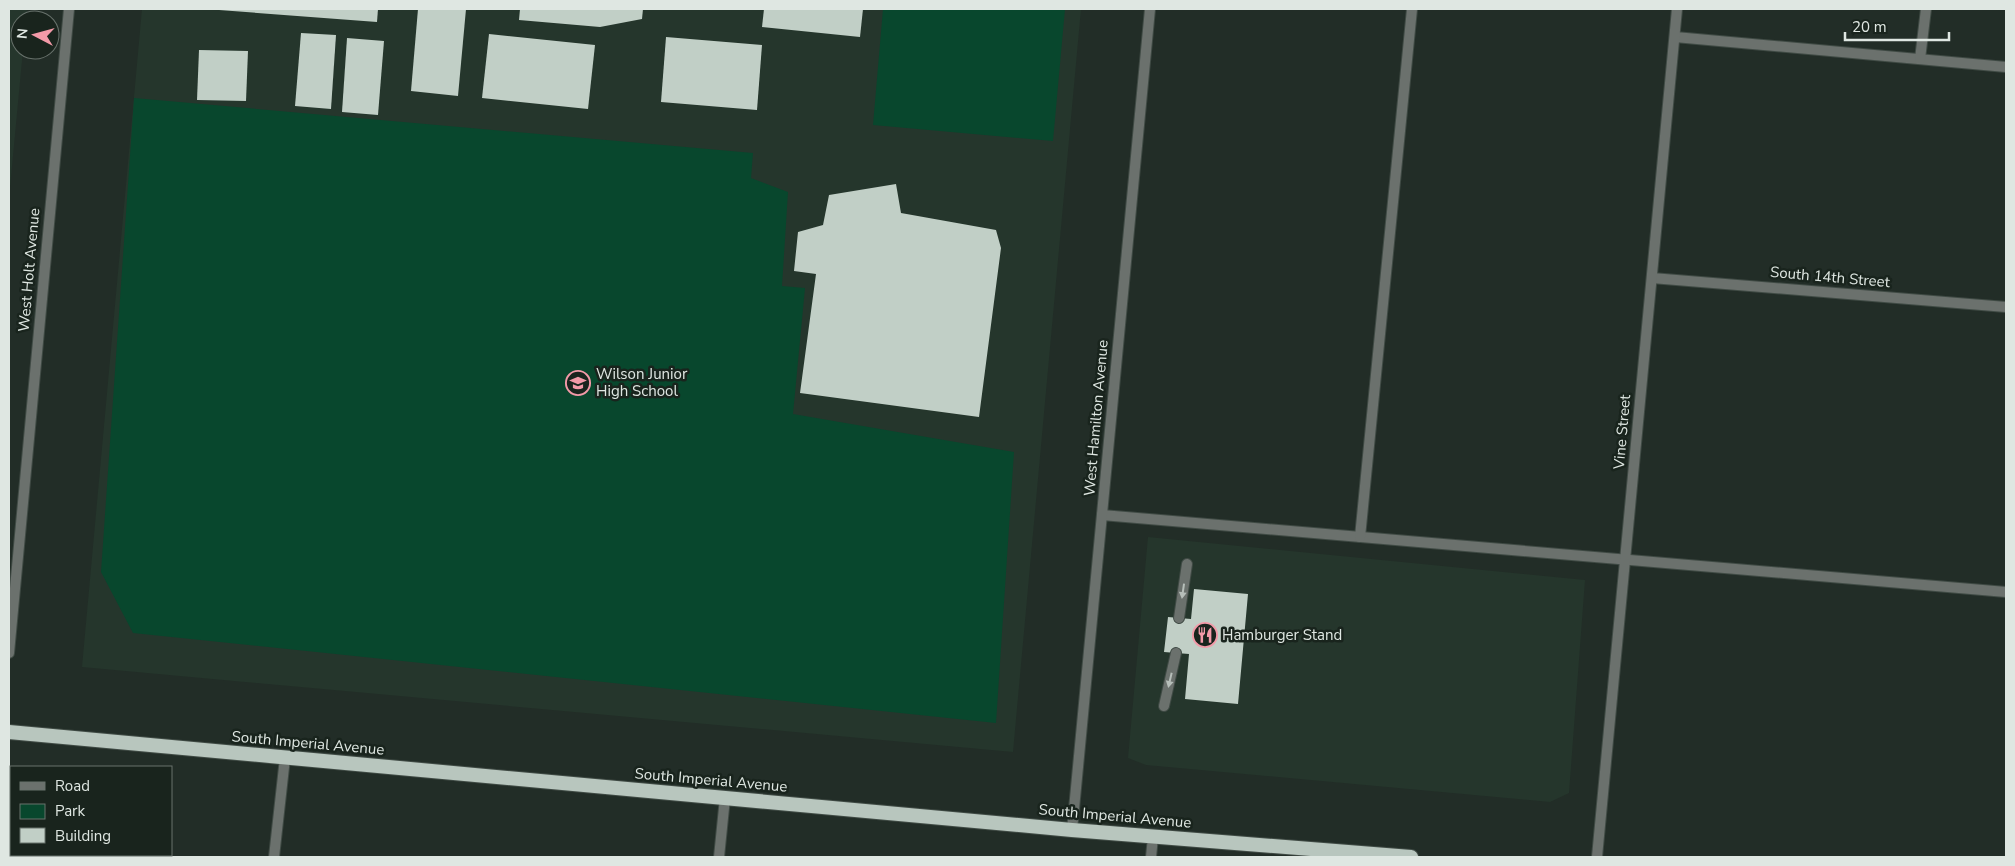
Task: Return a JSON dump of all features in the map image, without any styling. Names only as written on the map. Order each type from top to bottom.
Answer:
[{"type":"highway","name":"South Imperial Avenue","points":[[9,732],[1072,830],[1411,857]]},
{"type":"street","name":"West Holt Avenue","points":[[9,653],[69,9]]},
{"type":"street","name":"West Hamilton Avenue","points":[[1072,830],[1150,9]]},
{"type":"street","points":[[1360,537],[1412,9]]},
{"type":"street","name":"Vine Street","points":[[1598,857],[1677,9]]},
{"type":"street","points":[[1920,59],[1926,9]]},
{"type":"street","points":[[1675,37],[2006,67]]},
{"type":"street","name":"South 14th Street","points":[[1652,278],[2006,307]]},
{"type":"street","points":[[1102,515],[2006,592]]},
{"type":"street","points":[[1179,618],[1187,564]]},
{"type":"street","points":[[1164,706],[1176,653]]},
{"type":"street","points":[[274,857],[286,758]]},
{"type":"street","points":[[719,857],[725,798]]},
{"type":"street","points":[[1151,857],[1153,837]]},
{"type":"shaded area","points":[[9,9],[27,9],[10,10],[10,60],[22,60],[9,198]]},
{"type":"shaded area","name":"Wilson Junior High School","points":[[142,9],[1081,9],[1013,752],[82,667]]},
{"type":"shaded area","points":[[1148,537],[1585,580],[1569,793],[1550,802],[1146,765],[1128,758]]},
{"type":"green space","points":[[883,9],[1065,9],[1053,141],[873,125]]},
{"type":"green space","name":"Wilson Junior High School","points":[[134,98],[753,153],[751,178],[788,192],[782,286],[805,288],[793,414],[1014,452],[996,723],[133,633],[101,572]]},
{"type":"building","points":[[219,9],[378,9],[377,22]]},
{"type":"building","points":[[418,9],[466,9],[458,96],[411,91]]},
{"type":"building","points":[[520,9],[643,9],[642,19],[600,27],[519,20]]},
{"type":"building","points":[[764,9],[863,9],[860,37],[762,27]]},
{"type":"building","points":[[301,33],[336,35],[331,109],[295,106]]},
{"type":"building","points":[[489,34],[595,45],[588,109],[482,98]]},
{"type":"building","points":[[666,37],[762,45],[757,110],[661,102]]},
{"type":"building","points":[[347,38],[384,41],[378,115],[342,112]]},
{"type":"building","points":[[199,50],[248,51],[246,101],[197,100]]},
{"type":"building","points":[[896,184],[901,213],[996,230],[1001,248],[979,417],[800,393],[816,274],[794,271],[798,232],[823,225],[829,195]]},
{"type":"building","name":"Hamburger Stand","points":[[1194,589],[1248,594],[1238,704],[1185,699],[1189,654],[1164,652],[1168,617],[1191,619]]},
{"type":"place","name":"Wilson Junior High School","points":[[578,383]]},
{"type":"place","name":"Hamburger Stand","points":[[1205,635]]}]
